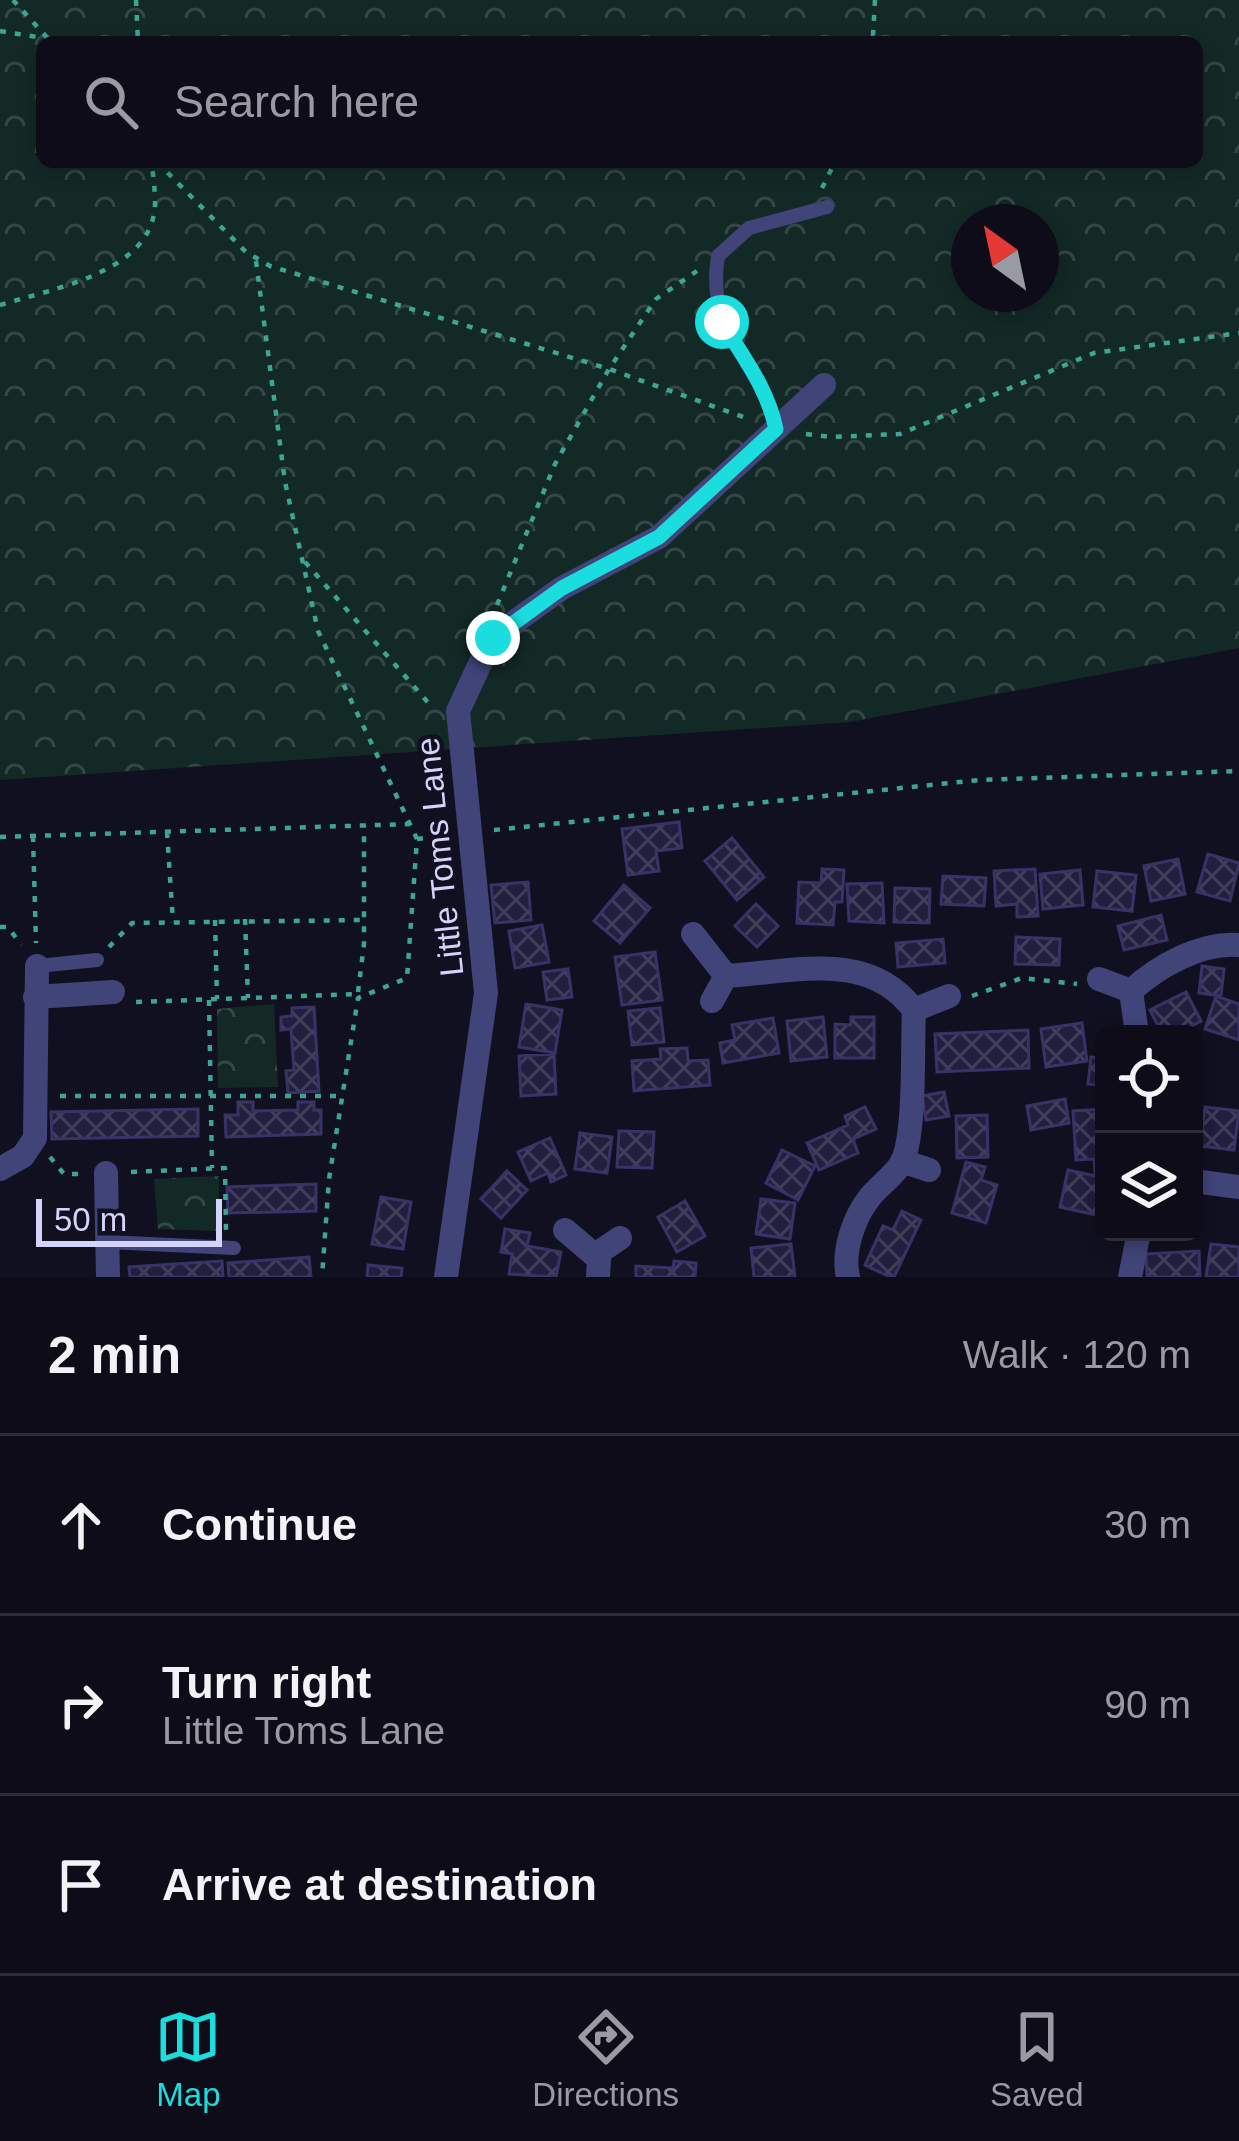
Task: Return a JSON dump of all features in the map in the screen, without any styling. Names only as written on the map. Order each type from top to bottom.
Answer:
[{"type":"street","name":"Little Toms Lane","points":[[446,1277],[485,993],[458,711],[493,638],[562,588],[659,537],[824,385]]},
{"type":"street","points":[[694,934],[727,976]]},
{"type":"street","points":[[1131,991],[1146,977],[1194,952],[1222,943],[1239,945]]},
{"type":"street","points":[[0,1169],[23,1156],[35,1138],[37,966]]},
{"type":"street","points":[[727,976],[853,969],[877,975],[914,1010],[908,1144],[902,1161],[868,1199],[855,1223],[848,1246],[848,1277]]},
{"type":"street","points":[[712,1001],[727,976]]},
{"type":"street","points":[[1099,979],[1131,991]]},
{"type":"street","points":[[1131,991],[1136,1025]]},
{"type":"street","points":[[34,997],[113,992]]},
{"type":"street","points":[[914,1010],[949,996]]},
{"type":"street","points":[[902,1161],[929,1170]]},
{"type":"street","points":[[106,1173],[108,1277]]},
{"type":"street","points":[[1203,1181],[1239,1186]]},
{"type":"street","points":[[566,1230],[596,1266],[620,1238]]},
{"type":"street","points":[[1130,1277],[1136,1241]]},
{"type":"lane","points":[[776,429],[770,399],[722,322],[715,299],[718,256],[749,228],[827,207]]},
{"type":"lane","points":[[37,966],[97,960]]},
{"type":"lane","points":[[107,1242],[231,1248]]},
{"type":"path","points":[[13,0],[46,36]]},
{"type":"path","points":[[136,0],[138,36]]},
{"type":"path","points":[[874,36],[875,0]]},
{"type":"path","points":[[0,31],[36,37]]},
{"type":"path","points":[[0,305],[99,273],[135,250],[155,219],[154,168]]},
{"type":"path","points":[[159,168],[256,258],[609,369],[776,429],[832,437],[900,434],[1094,353],[1239,333]]},
{"type":"path","points":[[493,638],[488,626],[555,464],[609,369],[656,299],[718,256]]},
{"type":"path","points":[[113,992],[127,1003],[358,996],[407,978],[417,839],[318,631],[285,482],[256,258]]},
{"type":"path","points":[[301,558],[431,706]]},
{"type":"path","points":[[417,839],[979,780],[1239,771]]},
{"type":"path","points":[[0,838],[410,824]]},
{"type":"path","points":[[322,1277],[329,1179],[358,996],[364,826]]},
{"type":"path","points":[[167,832],[173,922]]},
{"type":"path","points":[[34,836],[37,966]]},
{"type":"path","points":[[212,1169],[214,920]]},
{"type":"path","points":[[245,920],[248,998]]},
{"type":"path","points":[[97,960],[132,923],[363,920]]},
{"type":"path","points":[[0,927],[8,927],[37,966]]},
{"type":"path","points":[[949,996],[965,998],[1022,978],[1078,984],[1099,979]]},
{"type":"path","points":[[35,1096],[342,1096]]},
{"type":"path","points":[[35,1138],[64,1174],[225,1168],[231,1248]]},
{"type":"green space","points":[[0,0],[1239,0],[1239,648],[850,722],[0,780]]},
{"type":"green space","points":[[274,1004],[278,1087],[218,1088],[217,1009]]},
{"type":"green space","points":[[219,1176],[219,1231],[158,1229],[154,1179]]},
{"type":"building","points":[[679,822],[682,848],[656,851],[659,871],[628,875],[622,829]]},
{"type":"building","points":[[732,838],[764,877],[737,900],[705,861]]},
{"type":"building","points":[[1208,854],[1239,863],[1230,901],[1197,892]]},
{"type":"building","points":[[1178,859],[1185,894],[1151,901],[1144,866]]},
{"type":"building","points":[[822,869],[844,870],[842,902],[835,902],[833,925],[797,923],[799,882],[821,883]]},
{"type":"building","points":[[1035,869],[1038,916],[1017,917],[1017,904],[996,906],[994,871]]},
{"type":"building","points":[[1080,870],[1083,905],[1043,909],[1040,874]]},
{"type":"building","points":[[1097,871],[1136,875],[1132,911],[1093,907]]},
{"type":"building","points":[[943,876],[986,878],[984,906],[941,904]]},
{"type":"building","points":[[528,882],[531,920],[495,923],[491,885]]},
{"type":"building","points":[[882,883],[884,923],[849,921],[847,884]]},
{"type":"building","points":[[624,885],[650,908],[620,943],[594,921]]},
{"type":"building","points":[[895,888],[930,889],[929,923],[894,922]]},
{"type":"building","points":[[756,904],[778,926],[757,947],[735,926]]},
{"type":"building","points":[[1161,915],[1167,940],[1124,950],[1118,926]]},
{"type":"building","points":[[542,925],[549,962],[515,968],[509,931]]},
{"type":"building","points":[[1016,937],[1060,939],[1059,965],[1015,964]]},
{"type":"building","points":[[943,939],[945,963],[898,967],[896,943]]},
{"type":"building","points":[[655,952],[662,1000],[622,1005],[615,957]]},
{"type":"building","points":[[1202,966],[1224,969],[1221,996],[1199,993]]},
{"type":"building","points":[[568,969],[572,997],[547,1000],[543,972]]},
{"type":"building","points":[[1186,992],[1201,1021],[1158,1025],[1150,1010]]},
{"type":"building","points":[[1216,996],[1239,1004],[1239,1040],[1205,1029]]},
{"type":"building","points":[[526,1004],[562,1010],[555,1053],[519,1047]]},
{"type":"building","points":[[314,1007],[319,1091],[288,1093],[286,1071],[294,1070],[291,1029],[281,1030],[281,1017],[292,1016],[292,1008]]},
{"type":"building","points":[[660,1008],[664,1042],[632,1045],[628,1011]]},
{"type":"building","points":[[823,1017],[827,1057],[791,1061],[787,1021]]},
{"type":"building","points":[[851,1017],[874,1017],[874,1058],[835,1058],[835,1024],[851,1025]]},
{"type":"building","points":[[773,1018],[779,1053],[723,1063],[720,1043],[735,1040],[732,1025]]},
{"type":"building","points":[[1082,1023],[1087,1061],[1046,1067],[1041,1029]]},
{"type":"building","points":[[1028,1030],[1029,1068],[937,1072],[935,1034]]},
{"type":"building","points":[[687,1048],[688,1061],[708,1060],[710,1085],[634,1091],[632,1061],[661,1059],[660,1049]]},
{"type":"building","points":[[554,1054],[556,1094],[521,1096],[519,1056]]},
{"type":"building","points":[[1091,1057],[1095,1058],[1095,1085],[1088,1084]]},
{"type":"building","points":[[944,1092],[949,1116],[926,1120],[922,1096]]},
{"type":"building","points":[[1065,1099],[1069,1123],[1031,1130],[1027,1106]]},
{"type":"building","points":[[238,1102],[253,1102],[253,1111],[298,1110],[298,1102],[314,1102],[314,1110],[321,1110],[321,1134],[226,1137],[225,1115],[238,1115]]},
{"type":"building","points":[[865,1107],[876,1129],[853,1139],[858,1153],[819,1170],[807,1143],[848,1125],[845,1116]]},
{"type":"building","points":[[1205,1107],[1239,1111],[1234,1150],[1203,1146]]},
{"type":"building","points":[[198,1109],[198,1136],[52,1139],[51,1112]]},
{"type":"building","points":[[1095,1110],[1095,1173],[1094,1159],[1076,1160],[1073,1111]]},
{"type":"building","points":[[987,1115],[988,1157],[957,1158],[956,1116]]},
{"type":"building","points":[[619,1131],[654,1132],[652,1168],[617,1167]]},
{"type":"building","points":[[580,1133],[612,1137],[607,1173],[575,1169]]},
{"type":"building","points":[[550,1138],[566,1175],[551,1182],[548,1173],[531,1181],[518,1152]]},
{"type":"building","points":[[782,1150],[815,1166],[798,1200],[766,1183]]},
{"type":"building","points":[[966,1162],[985,1167],[981,1180],[997,1185],[986,1223],[952,1213]]},
{"type":"building","points":[[1068,1170],[1095,1176],[1095,1215],[1060,1207]]},
{"type":"building","points":[[507,1171],[527,1190],[501,1218],[481,1199]]},
{"type":"building","points":[[316,1184],[316,1211],[228,1213],[227,1187]]},
{"type":"building","points":[[381,1197],[411,1202],[403,1249],[372,1244]]},
{"type":"building","points":[[761,1199],[795,1203],[790,1239],[756,1234]]},
{"type":"building","points":[[685,1201],[705,1236],[677,1252],[658,1217]]},
{"type":"building","points":[[902,1211],[921,1220],[890,1277],[865,1265],[883,1226],[893,1230]]},
{"type":"building","points":[[505,1229],[530,1233],[527,1246],[561,1252],[556,1277],[509,1274],[512,1254],[501,1252]]},
{"type":"building","points":[[791,1244],[795,1277],[754,1277],[751,1248]]},
{"type":"building","points":[[1211,1244],[1239,1247],[1239,1277],[1206,1277]]},
{"type":"building","points":[[1199,1251],[1200,1277],[1147,1277],[1146,1254]]},
{"type":"building","points":[[309,1257],[311,1277],[229,1277],[228,1263]]},
{"type":"building","points":[[222,1261],[223,1277],[130,1277],[129,1267]]},
{"type":"building","points":[[674,1261],[696,1263],[695,1277],[636,1277],[636,1266],[673,1268]]},
{"type":"building","points":[[368,1265],[402,1268],[401,1277],[367,1277]]},
{"type":"route","points":[[493,638],[562,588],[659,537],[776,429],[770,399],[722,322]]}]
